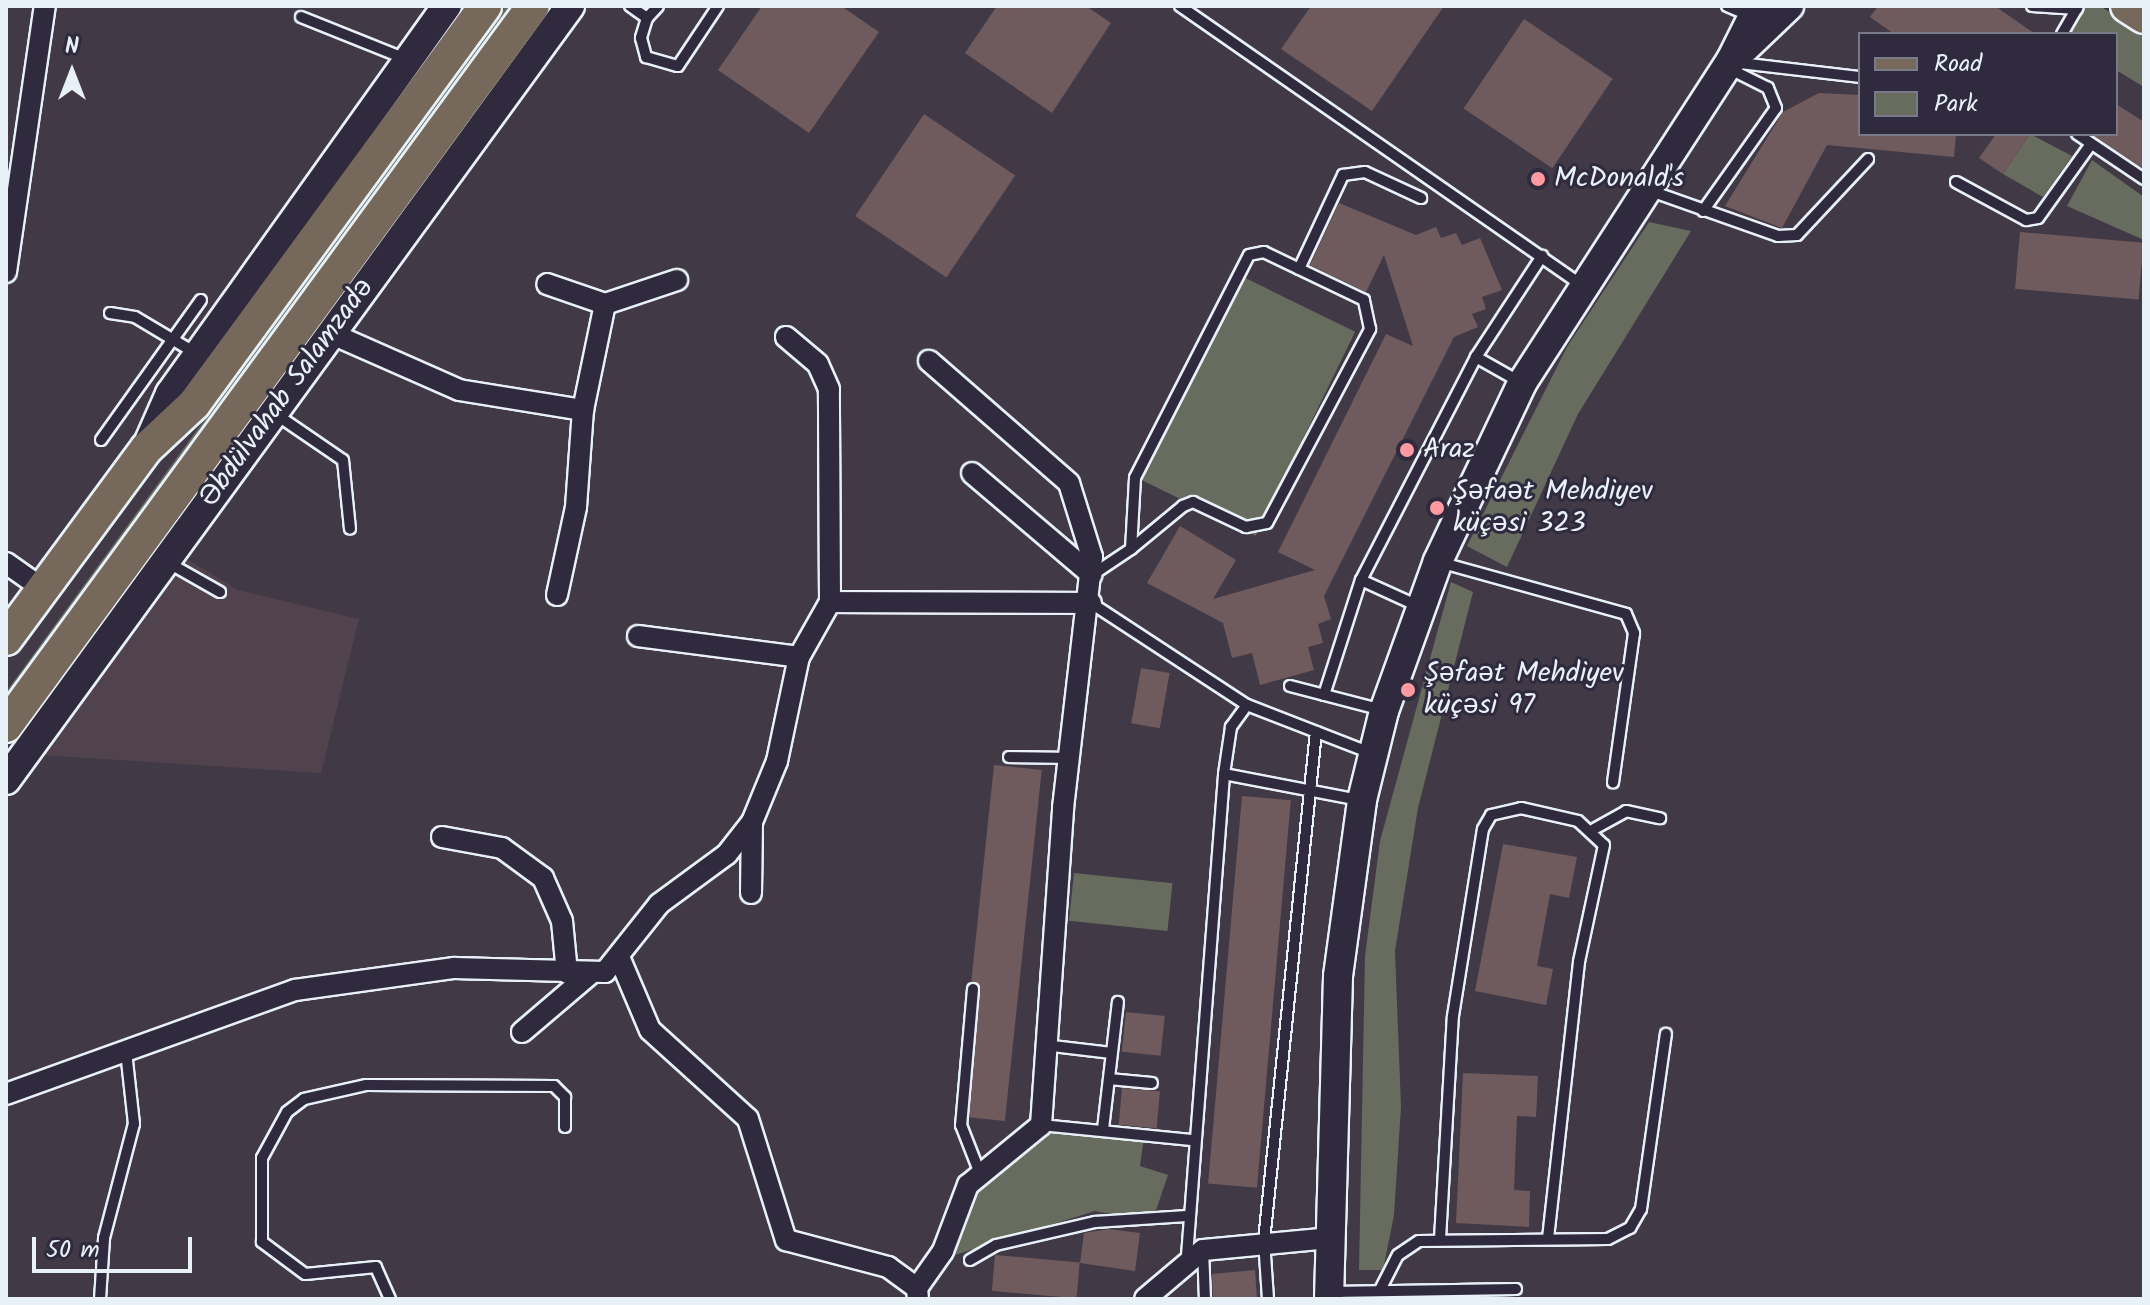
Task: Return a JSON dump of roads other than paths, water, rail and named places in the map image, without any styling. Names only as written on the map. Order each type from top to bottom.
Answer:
[{"type":"main road","points":[[6,639],[147,448],[199,355],[406,59],[447,6]]},
{"type":"main road","points":[[147,448],[194,404],[485,6]]},
{"type":"main road","name":"Əbdülvahab Salamzadə","points":[[6,726],[533,6]]},
{"type":"main road","name":"Əbdülvahab Salamzadə","points":[[6,780],[570,6]]},
{"type":"main road","points":[[2127,6],[2144,17]]},
{"type":"main road","points":[[1329,1295],[1338,976],[1362,800],[1384,711],[1438,561],[1522,383],[1580,284],[1728,65],[1759,12]]},
{"type":"street","points":[[6,272],[45,6]]},
{"type":"street","points":[[547,284],[605,304],[677,280]]},
{"type":"street","points":[[557,595],[576,507],[583,410],[605,304]]},
{"type":"street","points":[[330,333],[459,390],[583,410]]},
{"type":"street","points":[[522,1032],[589,975],[619,957],[659,904],[727,854],[752,822],[777,761],[799,657],[830,602],[829,389],[818,364],[786,337]]},
{"type":"street","points":[[619,957],[650,1030],[748,1119],[786,1240],[888,1267],[918,1294],[943,1251],[979,1171],[1041,1125],[1044,1045],[1070,758],[1091,603],[1092,575],[1083,513],[1069,483],[929,361]]},
{"type":"street","points":[[972,473],[1092,575]]},
{"type":"street","points":[[6,563],[43,589]]},
{"type":"street","points":[[830,602],[1091,603]]},
{"type":"street","points":[[638,636],[799,657]]},
{"type":"street","points":[[751,893],[752,822]]},
{"type":"street","points":[[442,837],[502,848],[543,878],[562,921],[567,973]]},
{"type":"street","points":[[6,1094],[295,990],[454,968],[589,975]]},
{"type":"street","points":[[1145,1299],[1195,1253],[1264,1241],[1329,1238]]},
{"type":"lane","points":[[630,6],[647,18]]},
{"type":"lane","points":[[658,6],[647,18],[641,38],[646,57],[678,66],[718,6]]},
{"type":"lane","points":[[1180,6],[1580,284]]},
{"type":"lane","points":[[2032,6],[2077,7],[2063,32]]},
{"type":"lane","points":[[301,17],[406,59]]},
{"type":"lane","points":[[1728,65],[1858,77]]},
{"type":"lane","points":[[1703,211],[1776,108],[1768,88],[1728,65]]},
{"type":"lane","points":[[2080,136],[2144,179]]},
{"type":"lane","points":[[1956,182],[2026,220],[2038,218],[2091,144]]},
{"type":"lane","points":[[1642,188],[1778,236],[1797,235],[1868,159]]},
{"type":"lane","points":[[1299,269],[1343,175],[1365,172],[1421,198]]},
{"type":"lane","points":[[1092,575],[1131,549],[1193,502],[1246,527],[1267,523],[1370,329],[1364,300],[1264,252],[1240,267],[1135,478],[1131,549]]},
{"type":"lane","points":[[1324,695],[1361,580],[1476,357],[1542,256]]},
{"type":"lane","points":[[101,440],[201,300]]},
{"type":"lane","points":[[110,313],[174,338],[199,355]]},
{"type":"lane","points":[[1476,357],[1522,383]]},
{"type":"lane","points":[[272,412],[343,460],[350,529]]},
{"type":"lane","points":[[165,561],[220,592]]},
{"type":"lane","points":[[1438,561],[1626,614],[1634,633],[1613,783]]},
{"type":"lane","points":[[1361,580],[1420,606]]},
{"type":"lane","points":[[1091,603],[1247,705],[1373,754]]},
{"type":"lane","points":[[1290,686],[1384,711]]},
{"type":"lane","points":[[1205,1299],[1187,1216],[1191,1140],[1224,774],[1231,727],[1247,705]]},
{"type":"lane","points":[[1268,1299],[1264,1241],[1316,732]]},
{"type":"lane","points":[[1009,757],[1070,758]]},
{"type":"lane","points":[[1224,774],[1362,800]]},
{"type":"lane","points":[[1440,1239],[1453,1016],[1483,829],[1491,815],[1521,808],[1594,829],[1604,845],[1572,1007],[1548,1238]]},
{"type":"lane","points":[[1594,829],[1626,811],[1660,818]]},
{"type":"lane","points":[[973,989],[961,1125],[979,1171]]},
{"type":"lane","points":[[1103,1129],[1118,1002]]},
{"type":"lane","points":[[1380,1290],[1408,1246],[1440,1239],[1608,1239],[1635,1218],[1666,1034]]},
{"type":"lane","points":[[1044,1045],[1112,1053]]},
{"type":"lane","points":[[100,1299],[104,1238],[134,1124],[126,1051]]},
{"type":"lane","points":[[1109,1079],[1152,1083]]},
{"type":"lane","points":[[390,1299],[376,1267],[305,1274],[262,1242],[262,1158],[287,1112],[304,1099],[366,1085],[554,1086],[565,1097],[565,1127]]},
{"type":"lane","points":[[1041,1125],[1191,1140]]},
{"type":"lane","points":[[970,1260],[996,1245],[1095,1222],[1187,1216]]},
{"type":"lane","points":[[1329,1295],[1380,1290],[1516,1289]]},
{"type":"place","name":"McDonald's","points":[[1538,179]]},
{"type":"place","name":"Araz","points":[[1407,450]]},
{"type":"place","name":"Şəfaət Mehdiyev küçəsi 323","points":[[1437,508]]},
{"type":"place","name":"Şəfaət Mehdiyev küçəsi 97","points":[[1408,690]]}]
